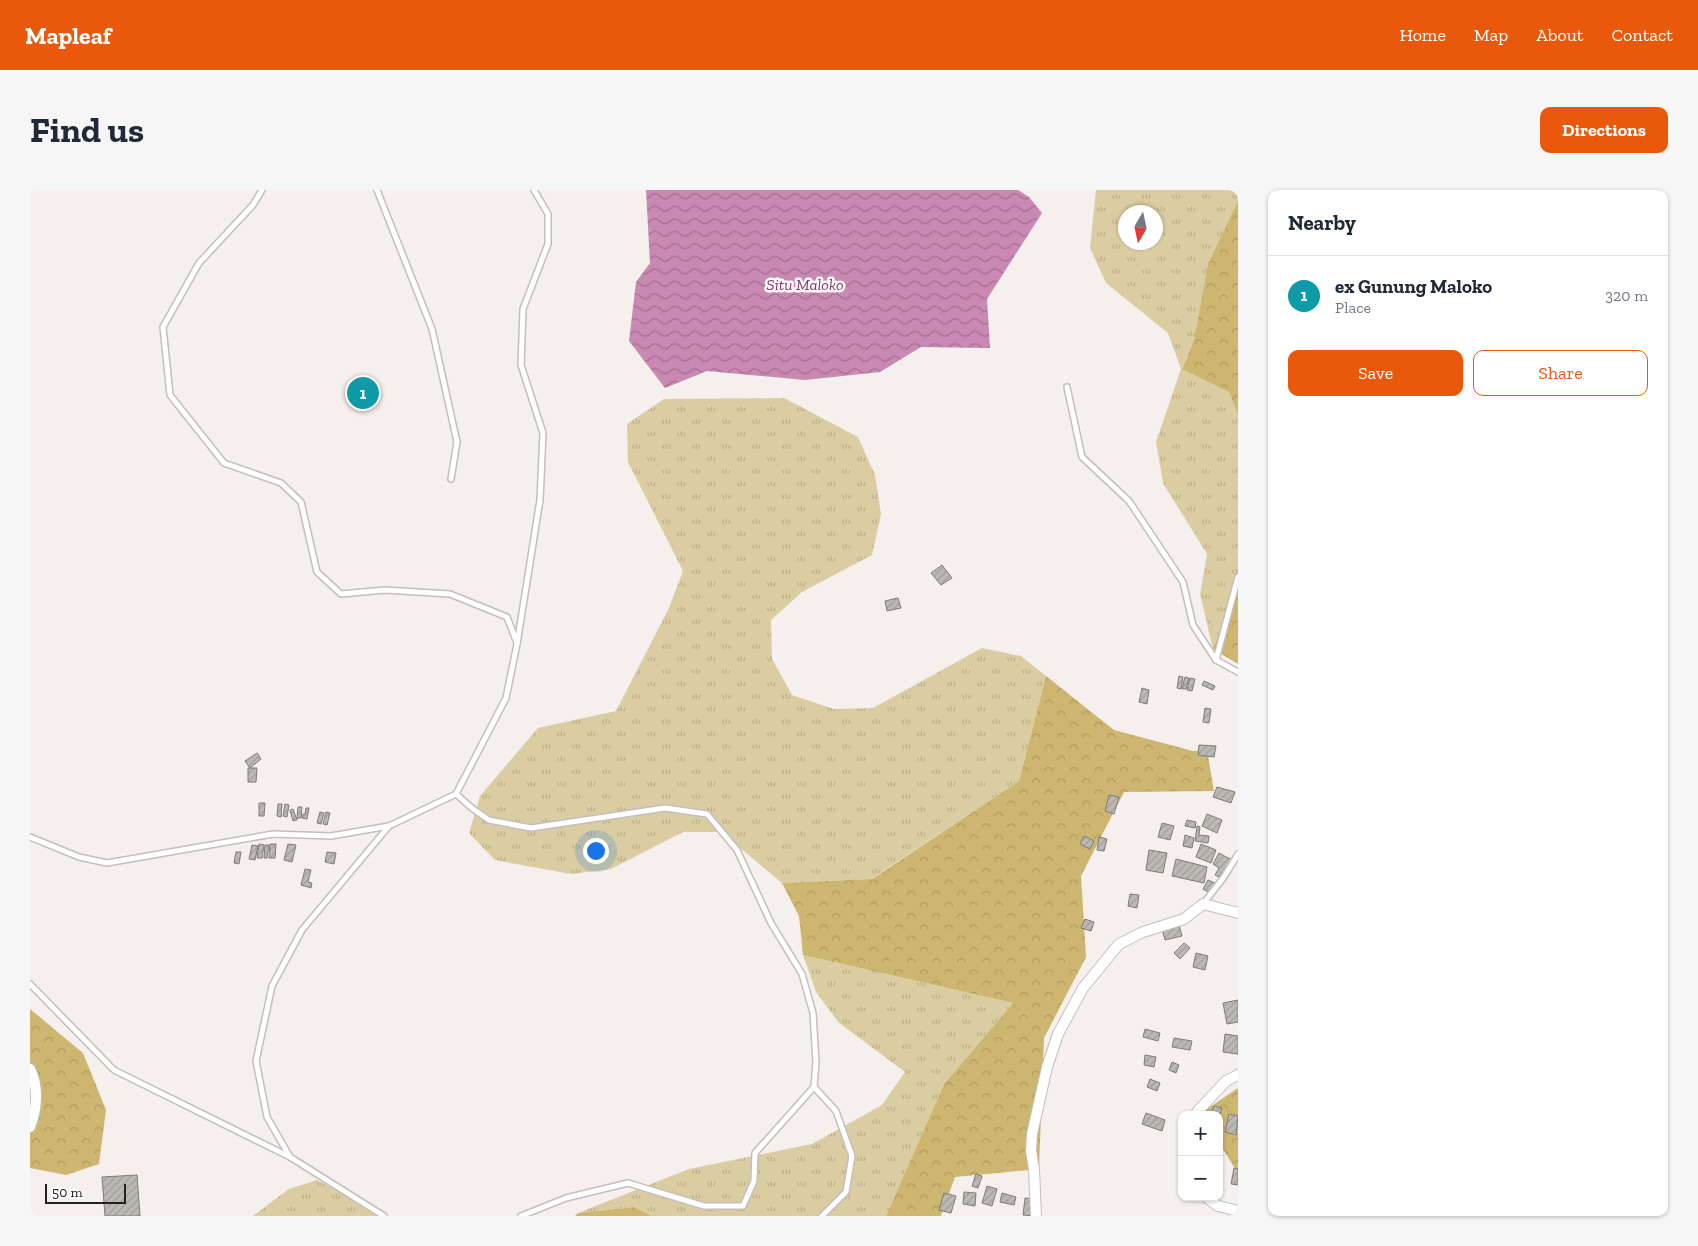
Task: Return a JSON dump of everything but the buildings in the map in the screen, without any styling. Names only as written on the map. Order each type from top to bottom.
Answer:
[{"type":"street","points":[[1036,1216],[1034,1169],[1031,1151],[1032,1134],[1047,1067],[1058,1034],[1083,988],[1119,944],[1143,932],[1184,919],[1203,904],[1238,913]]},
{"type":"street","points":[[30,1069],[34,1077],[36,1094],[34,1117],[30,1127]]},
{"type":"street","points":[[1198,1111],[1226,1081],[1238,1075]]},
{"type":"street","points":[[1211,1201],[1218,1206],[1238,1211]]},
{"type":"lane","points":[[262,190],[254,205],[199,262],[163,327],[170,396],[224,463],[281,482],[301,502],[317,572],[341,594],[385,590],[450,594],[507,617],[517,644]]},
{"type":"lane","points":[[377,190],[432,329],[457,442],[451,479]]},
{"type":"lane","points":[[30,837],[79,858],[107,863],[273,834],[331,836],[389,826],[456,794],[506,698],[517,644],[540,500],[543,433],[521,365],[522,309],[548,244],[548,214],[534,190]]},
{"type":"lane","points":[[1067,387],[1082,458],[1129,502],[1183,582],[1193,625],[1216,660],[1238,672]]},
{"type":"lane","points":[[1216,660],[1238,577]]},
{"type":"lane","points":[[456,794],[489,820],[531,828],[665,808],[707,814],[737,850],[771,923],[802,974],[813,1013],[816,1062],[814,1087],[755,1153],[754,1181],[744,1206],[704,1206],[628,1183],[566,1198],[521,1216]]},
{"type":"lane","points":[[290,1157],[267,1117],[256,1061],[272,986],[302,930],[389,826]]},
{"type":"lane","points":[[1203,904],[1224,877],[1238,854]]},
{"type":"lane","points":[[30,984],[114,1070],[290,1157],[384,1216]]},
{"type":"lane","points":[[814,1087],[836,1111],[852,1156],[846,1192],[822,1216]]},
{"type":"green space","points":[[1096,190],[1238,190],[1238,201],[1208,265],[1194,340],[1182,368],[1229,392],[1238,415],[1238,587],[1213,649],[1200,594],[1207,554],[1163,483],[1156,442],[1181,369],[1168,333],[1106,283],[1090,248]]},
{"type":"green space","points":[[1238,201],[1238,415],[1229,392],[1182,369],[1194,340],[1208,264]]},
{"type":"green space","points":[[784,398],[858,437],[875,475],[881,514],[872,555],[802,592],[771,620],[772,659],[792,695],[834,709],[873,708],[982,648],[1021,656],[1046,676],[1019,781],[871,879],[782,883],[721,832],[683,832],[611,869],[571,874],[495,860],[469,833],[480,796],[538,728],[616,711],[669,608],[683,571],[628,462],[627,424],[664,399]]},
{"type":"green space","points":[[1238,587],[1238,664],[1213,649]]},
{"type":"green space","points":[[1046,676],[1114,730],[1193,751],[1207,750],[1214,791],[1124,792],[1081,876],[1086,957],[1044,1038],[1039,1169],[955,1177],[941,1216],[886,1216],[944,1084],[1013,1003],[803,955],[799,916],[782,883],[872,879],[1019,781]]},
{"type":"green space","points":[[803,955],[1013,1003],[944,1084],[886,1216],[652,1216],[634,1207],[578,1213],[689,1169],[812,1144],[882,1105],[905,1072],[839,1023],[816,992]]},
{"type":"green space","points":[[30,1009],[83,1053],[106,1110],[99,1164],[66,1175],[30,1168]]},
{"type":"green space","points":[[1238,1088],[1238,1170],[1236,1170],[1223,1149],[1223,1111],[1204,1111]]},
{"type":"green space","points":[[317,1180],[376,1211],[378,1216],[253,1216],[289,1189]]},
{"type":"green space","points":[[634,1207],[652,1216],[575,1216],[578,1213]]},
{"type":"water","name":"Situ Maloko","points":[[646,190],[1018,190],[1029,197],[1042,213],[987,299],[990,348],[921,347],[880,372],[805,380],[707,371],[665,388],[629,341],[636,282],[650,263]]},
{"type":"place","name":"ex Gunung Maloko","points":[[363,393]]}]
